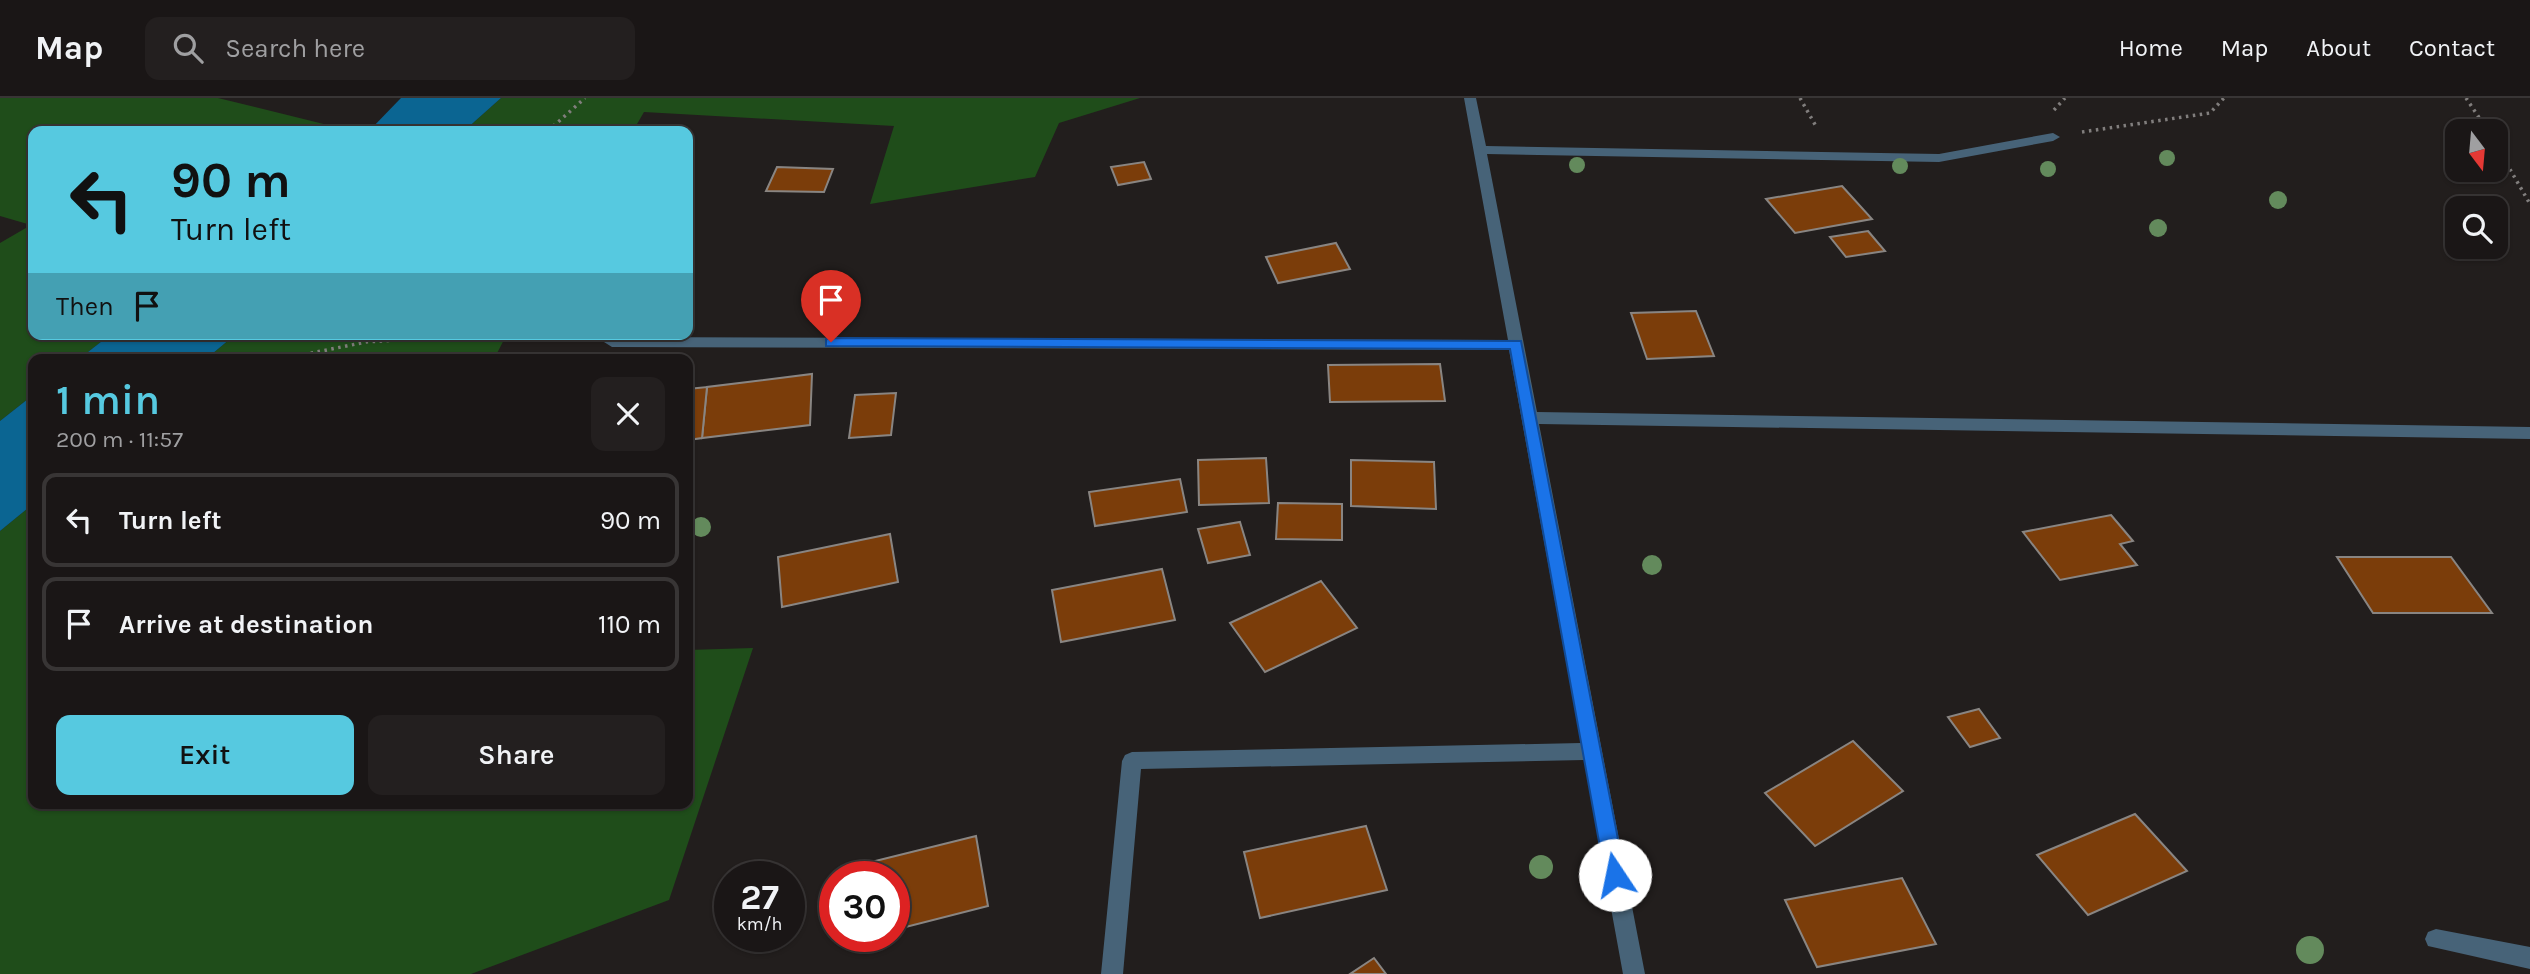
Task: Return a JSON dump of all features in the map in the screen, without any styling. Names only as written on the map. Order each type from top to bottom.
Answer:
[{"type":"street","points":[[1470,98],[1634,974]]},
{"type":"street","points":[[1479,150],[1939,158],[2053,137]]},
{"type":"street","points":[[612,342],[1516,345]]},
{"type":"street","points":[[1530,418],[2530,433]]},
{"type":"street","points":[[1112,974],[1132,761],[1592,751]]},
{"type":"street","points":[[2436,939],[2530,958]]},
{"type":"path","points":[[554,126],[585,98]]},
{"type":"path","points":[[2053,137],[2210,113],[2224,98]]},
{"type":"path","points":[[2466,98],[2480,119]]},
{"type":"path","points":[[2508,166],[2530,204]]},
{"type":"path","points":[[307,354],[366,342],[398,340]]},
{"type":"path","points":[[588,340],[612,342]]},
{"type":"green space","points":[[0,98],[218,98],[332,126],[28,126],[28,224],[0,216]]},
{"type":"green space","points":[[501,98],[1140,98],[1059,123],[1035,177],[870,204],[894,126],[644,112],[636,126],[470,126]]},
{"type":"green space","points":[[28,227],[28,340],[103,340],[85,354],[28,354],[28,399],[0,421],[0,243]]},
{"type":"green space","points":[[229,340],[504,340],[497,354],[212,354]]},
{"type":"green space","points":[[28,508],[28,809],[693,809],[693,650],[753,648],[669,900],[471,974],[0,974],[0,531]]},
{"type":"water","points":[[401,98],[501,98],[470,126],[374,126]]},
{"type":"water","points":[[103,340],[229,340],[212,354],[85,354]]},
{"type":"water","points":[[28,399],[28,508],[0,531],[0,421]]},
{"type":"building","points":[[1144,162],[1151,179],[1118,185],[1111,167]]},
{"type":"building","points":[[777,167],[833,169],[824,192],[766,191]]},
{"type":"building","points":[[1842,186],[1872,219],[1795,233],[1766,199]]},
{"type":"building","points":[[1868,231],[1885,251],[1846,257],[1830,237]]},
{"type":"building","points":[[1336,243],[1350,269],[1278,283],[1266,257]]},
{"type":"building","points":[[1696,311],[1714,356],[1647,359],[1631,313]]},
{"type":"building","points":[[1440,364],[1445,401],[1330,402],[1328,365]]},
{"type":"building","points":[[812,374],[810,425],[702,438],[707,387]]},
{"type":"building","points":[[707,387],[702,438],[693,439],[693,388]]},
{"type":"building","points":[[896,393],[891,435],[849,438],[855,395]]},
{"type":"building","points":[[1266,458],[1269,503],[1199,505],[1198,460]]},
{"type":"building","points":[[1351,460],[1434,462],[1436,509],[1351,506]]},
{"type":"building","points":[[1180,479],[1187,512],[1095,526],[1089,492]]},
{"type":"building","points":[[1278,503],[1342,504],[1342,540],[1276,539]]},
{"type":"building","points":[[2111,515],[2133,541],[2120,544],[2137,565],[2060,580],[2023,532]]},
{"type":"building","points":[[1240,522],[1250,555],[1208,563],[1198,529]]},
{"type":"building","points":[[890,534],[898,582],[782,607],[778,557]]},
{"type":"building","points":[[2337,557],[2451,557],[2492,613],[2373,613]]},
{"type":"building","points":[[1162,569],[1175,620],[1061,642],[1052,590]]},
{"type":"building","points":[[1321,581],[1357,628],[1265,672],[1230,623]]},
{"type":"building","points":[[1979,709],[2000,738],[1970,747],[1948,717]]},
{"type":"building","points":[[1853,741],[1903,791],[1815,846],[1765,793]]},
{"type":"building","points":[[2135,814],[2187,871],[2088,915],[2037,855]]},
{"type":"building","points":[[1366,826],[1387,890],[1260,918],[1244,852]]},
{"type":"building","points":[[976,836],[988,906],[910,926],[910,861],[875,861]]},
{"type":"building","points":[[1902,878],[1936,944],[1817,967],[1785,900]]},
{"type":"building","points":[[1374,958],[1386,974],[1350,974]]},
{"type":"route","points":[[831,342],[1516,345],[1615,875]]}]
